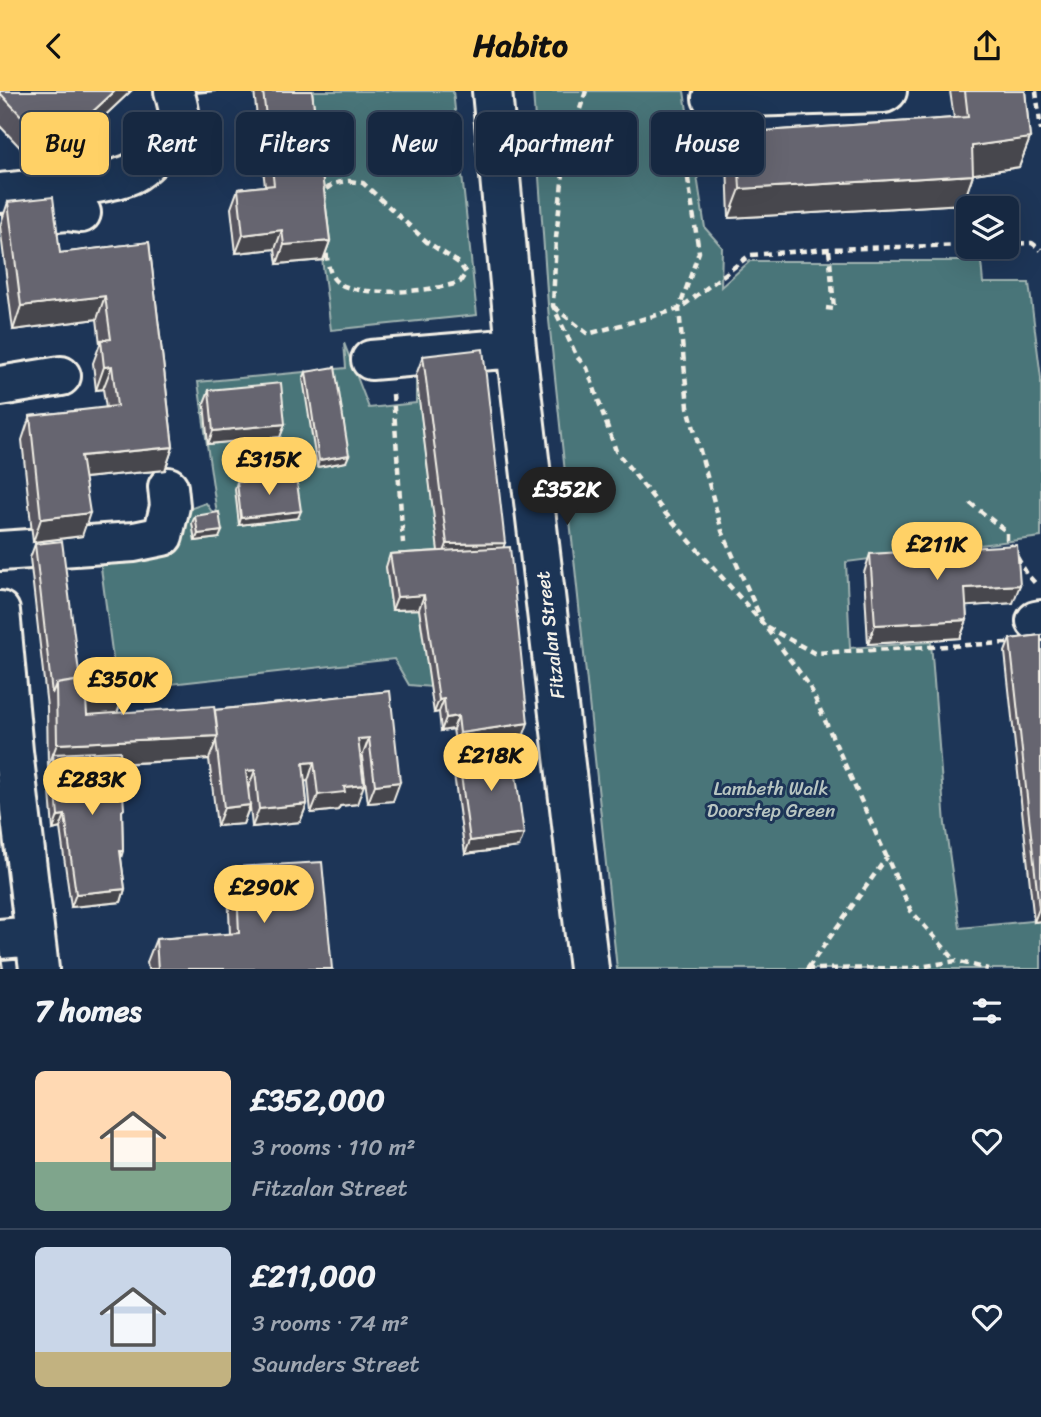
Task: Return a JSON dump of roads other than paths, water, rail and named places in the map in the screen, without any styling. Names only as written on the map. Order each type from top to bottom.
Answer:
[{"type":"street","points":[[0,193],[78,185],[131,174],[176,136],[181,114],[174,91]]},
{"type":"street","name":"Fitzalan Street","points":[[492,91],[516,348],[589,969]]},
{"type":"street","points":[[695,105],[887,91]]},
{"type":"street","points":[[0,218],[67,211],[81,213]]},
{"type":"street","points":[[381,359],[516,348]]},
{"type":"street","points":[[0,386],[61,376]]},
{"type":"street","points":[[0,551],[134,542],[163,536],[170,506],[169,487]]},
{"type":"street","points":[[0,611],[6,747],[26,852],[24,948]]},
{"type":"park label","name":"Lambeth Walk Doorstep Green","points":[[771,799]]}]
